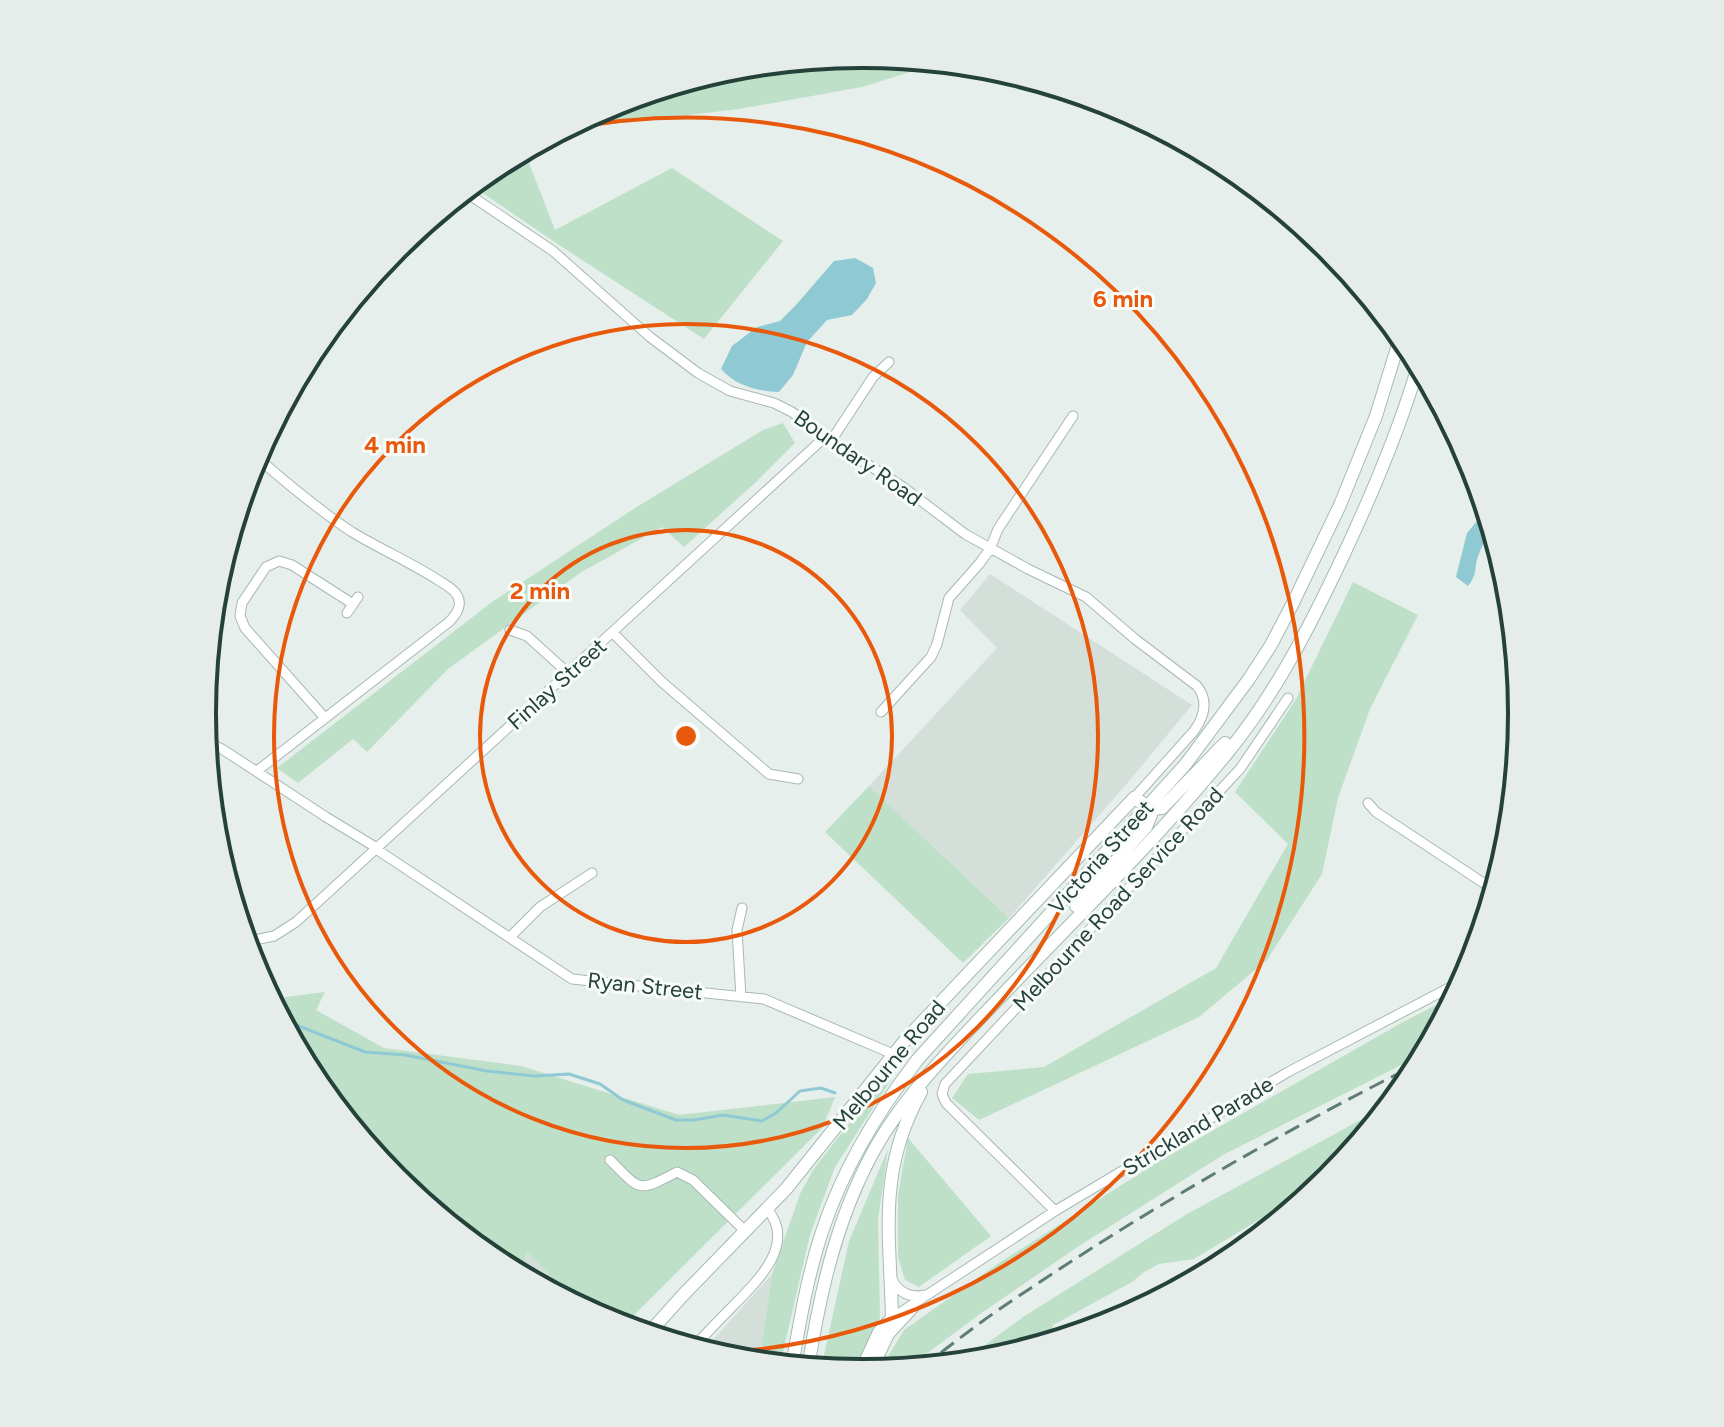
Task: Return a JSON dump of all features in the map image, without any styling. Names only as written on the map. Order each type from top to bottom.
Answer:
[{"type":"main road","name":"Victoria Street","points":[[794,1355],[822,1230],[853,1157],[880,1111],[918,1059],[1185,765],[1271,645],[1357,466],[1396,351]]},
{"type":"main road","name":"Victoria Street","points":[[810,1357],[820,1297],[842,1220],[873,1152],[911,1096],[943,1059],[1185,802],[1228,752],[1266,700],[1312,619],[1356,528],[1391,445],[1414,379]]},
{"type":"main road","points":[[1134,798],[1155,810],[1166,805],[1266,700]]},
{"type":"main road","name":"Melbourne Road","points":[[656,1325],[767,1209],[819,1149],[893,1054],[1134,798]]},
{"type":"main road","points":[[973,1026],[1143,832],[1150,820],[1151,813],[1147,806]]},
{"type":"main road","points":[[892,1318],[889,1185],[896,1149],[914,1105],[943,1059]]},
{"type":"main road","name":"Strickland Parade","points":[[877,1359],[892,1318]]},
{"type":"main road","name":"Strickland Parade","points":[[867,1359],[879,1332],[892,1318]]},
{"type":"street","name":"Boundary Road","points":[[474,198],[553,251],[650,337],[691,368],[724,389],[788,409],[903,487],[958,529],[990,549],[1086,597],[1197,686],[1203,694],[1205,706]]},
{"type":"street","name":"Finlay Street","points":[[258,940],[271,938],[287,929],[828,439],[873,377],[889,362]]},
{"type":"street","points":[[881,712],[931,657],[949,598],[990,549],[998,529],[1073,416]]},
{"type":"street","points":[[257,771],[452,619],[458,612],[459,601],[449,588],[336,521],[266,465]]},
{"type":"street","points":[[325,718],[245,628],[240,618],[240,608],[266,567],[279,561],[292,565],[352,605]]},
{"type":"street","points":[[510,630],[527,636],[568,673]]},
{"type":"street","points":[[613,633],[655,676],[769,774],[798,779]]},
{"type":"street","name":"Melbourne Road Service Road","points":[[1055,1211],[946,1103],[943,1088],[1240,769],[1288,698]]},
{"type":"street","name":"Melbourne Road","points":[[1134,798],[1194,731],[1205,706]]},
{"type":"street","name":"Ryan Street","points":[[217,745],[222,749]]},
{"type":"street","name":"Ryan Street","points":[[218,747],[572,979],[764,999],[893,1054]]},
{"type":"street","points":[[1368,803],[1376,812],[1485,884]]},
{"type":"street","points":[[510,937],[540,907],[592,873]]},
{"type":"street","points":[[741,997],[737,930],[742,908]]},
{"type":"street","name":"Strickland Parade","points":[[892,1318],[1055,1211],[1288,1072],[1445,990]]},
{"type":"street","points":[[610,1160],[642,1188],[677,1172],[693,1180],[746,1232]]},
{"type":"street","points":[[702,1339],[769,1264],[777,1230],[775,1219],[767,1209]]},
{"type":"street","points":[[891,1272],[895,1285],[905,1294],[920,1296],[937,1289]]},
{"type":"street","name":"Strickland Parade","points":[[884,1344],[907,1315],[937,1289]]},
{"type":"shaded area","points":[[990,574],[1192,705],[1009,918],[869,786],[997,648],[960,610]]},
{"type":"shaded area","points":[[527,1251],[561,1284],[539,1273],[523,1263]]},
{"type":"shaded area","points":[[772,1274],[761,1351],[712,1341]]},
{"type":"green space","points":[[820,69],[915,70],[862,87],[739,109],[596,126],[655,102],[736,80]]},
{"type":"green space","points":[[528,161],[555,230],[672,168],[783,241],[704,339],[482,192]]},
{"type":"green space","points":[[783,423],[795,443],[684,547],[662,527],[580,573],[448,669],[367,752],[353,739],[298,783],[277,768],[492,602],[635,508],[763,430]]},
{"type":"green space","points":[[1353,582],[1418,615],[1370,709],[1338,798],[1322,874],[1267,960],[1199,1017],[979,1120],[952,1098],[968,1074],[1044,1067],[1216,968],[1288,844],[1235,792],[1296,699]]},
{"type":"green space","points":[[869,786],[1009,918],[963,963],[825,832]]},
{"type":"green space","points":[[325,992],[316,1010],[384,1048],[521,1066],[679,1115],[835,1097],[823,1127],[632,1317],[559,1283],[527,1252],[524,1263],[436,1199],[377,1139],[350,1106],[325,1072],[282,997]]},
{"type":"green space","points":[[1438,1004],[1404,1064],[1223,1155],[1082,1244],[924,1356],[887,1358],[904,1330],[999,1263],[1156,1163]]},
{"type":"green space","points":[[903,1054],[903,1061],[835,1167],[810,1235],[783,1354],[761,1351],[772,1274],[800,1194],[813,1170]]},
{"type":"green space","points":[[1364,1118],[1288,1199],[1272,1212],[1194,1259],[1159,1264],[1053,1325],[1052,1330],[981,1348],[1023,1317],[1187,1214]]},
{"type":"green space","points":[[908,1138],[991,1236],[919,1287],[905,1280],[898,1257],[898,1195]]},
{"type":"green space","points":[[888,1149],[878,1220],[880,1318],[860,1359],[823,1358],[849,1241]]},
{"type":"water","points":[[855,258],[873,268],[876,283],[867,299],[852,315],[827,320],[807,342],[793,375],[779,392],[747,386],[733,380],[721,369],[732,346],[757,327],[780,321],[834,261]]},
{"type":"water","points":[[1477,521],[1484,541],[1474,577],[1468,586],[1456,577],[1467,533]]},
{"type":"waterway","points":[[297,1025],[365,1052],[405,1055],[487,1071],[534,1076],[569,1074],[600,1084],[623,1100],[676,1120],[723,1115],[762,1121],[800,1091],[821,1088],[835,1093]]},
{"type":"railway","points":[[940,1354],[1059,1269],[1160,1206],[1262,1146],[1397,1074]]}]
